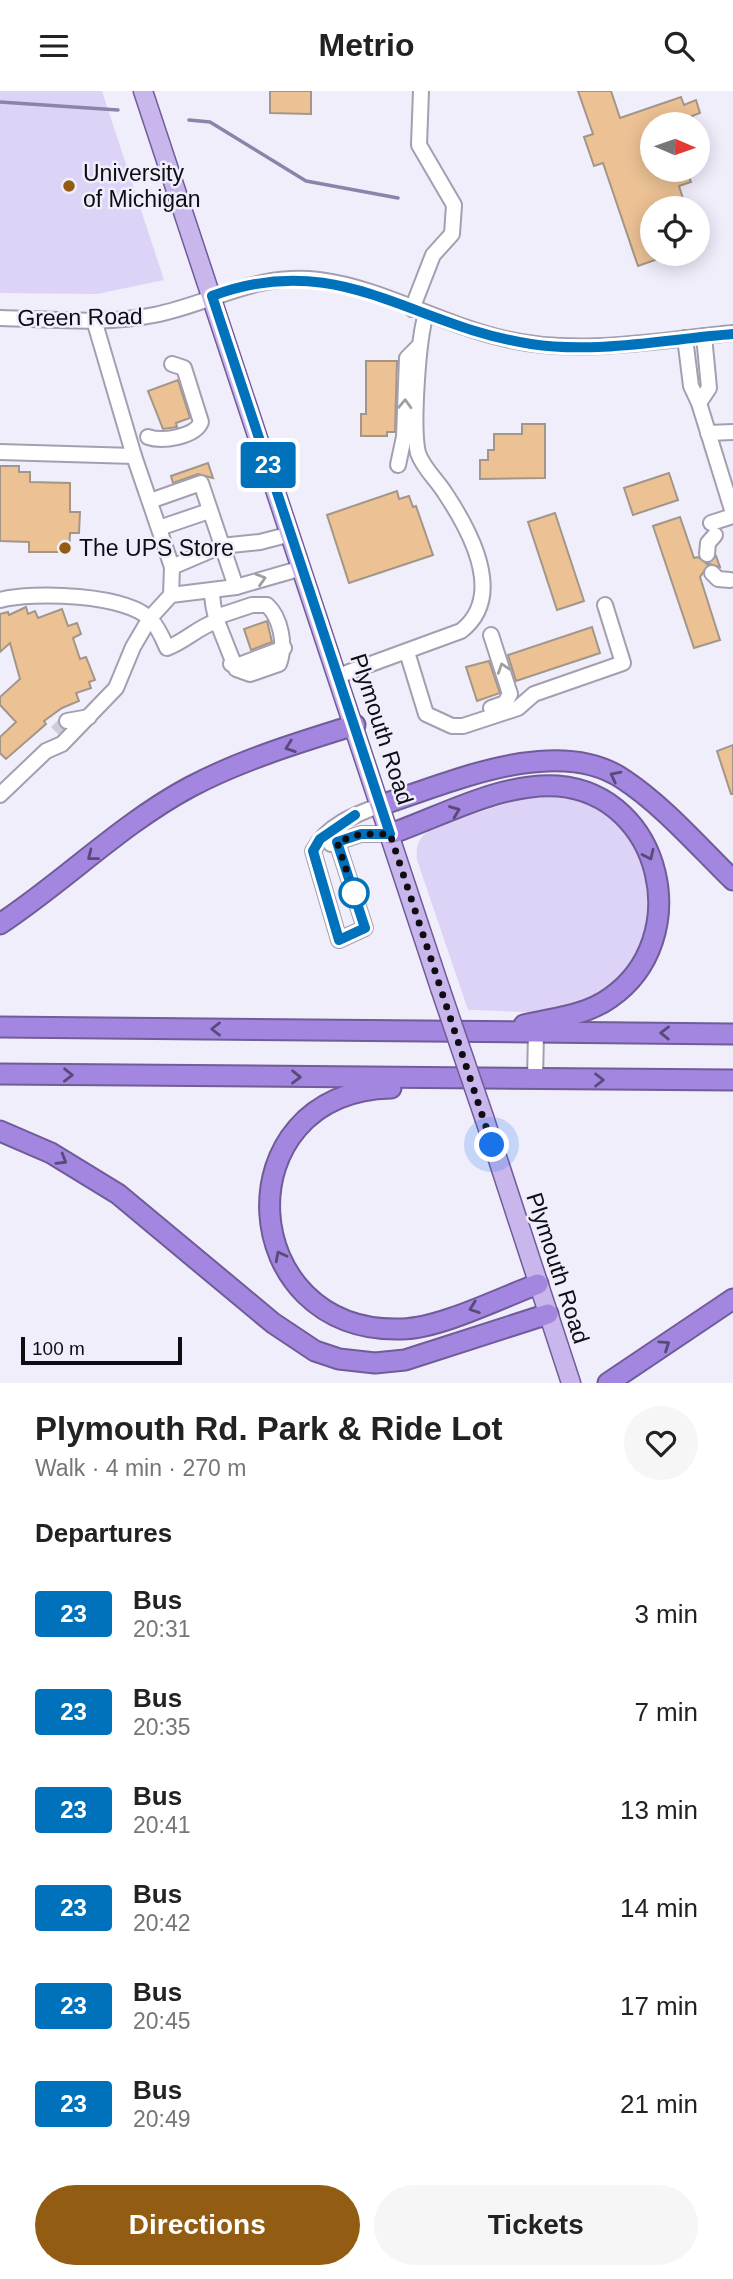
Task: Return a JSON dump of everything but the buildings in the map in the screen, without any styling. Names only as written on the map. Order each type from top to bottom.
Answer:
[{"type":"highway","points":[[0,924],[37,900],[127,828],[190,787],[250,761],[355,725]]},
{"type":"highway","points":[[381,805],[513,764],[550,761],[586,763],[621,777],[657,805],[733,880]]},
{"type":"highway","points":[[390,834],[490,797],[524,788],[558,786],[591,793],[619,812],[643,842],[657,873],[660,913],[653,946],[630,980],[609,999],[577,1014],[497,1032]]},
{"type":"highway","points":[[0,1027],[733,1034]]},
{"type":"highway","points":[[0,1074],[733,1080]]},
{"type":"highway","points":[[533,1080],[372,1089],[334,1100],[307,1118],[287,1144],[273,1170],[267,1209],[273,1243],[289,1274],[309,1299],[343,1321],[375,1329],[405,1329],[432,1323],[538,1284]]},
{"type":"highway","points":[[0,1131],[51,1153],[118,1194],[273,1324],[315,1351],[340,1359],[375,1363],[405,1360],[548,1314]]},
{"type":"highway","points":[[608,1383],[733,1299]]},
{"type":"main road","name":"Plymouth Road","points":[[143,91],[571,1383]]},
{"type":"street","points":[[338,676],[461,631],[474,621],[484,593],[476,553],[464,524],[418,451],[419,312],[433,255],[452,234],[454,205],[419,145],[421,91]]},
{"type":"street","name":"Green Road","points":[[0,318],[94,320],[158,314],[262,283],[319,280],[374,294],[475,331],[534,344],[568,347],[733,334]]},
{"type":"street","points":[[46,751],[62,744],[116,688],[133,647],[150,618],[171,595],[172,567],[134,456],[94,320]]},
{"type":"street","points":[[699,403],[709,388],[704,336]]},
{"type":"street","points":[[685,338],[691,386],[709,433],[733,514],[713,529],[707,554]]},
{"type":"street","points":[[398,465],[404,437],[407,358],[418,347]]},
{"type":"street","points":[[148,437],[160,442],[195,431],[201,422],[184,368],[172,364]]},
{"type":"street","points":[[709,433],[733,432]]},
{"type":"street","points":[[0,453],[134,456]]},
{"type":"street","points":[[150,501],[201,484],[236,587]]},
{"type":"street","points":[[159,528],[209,511]]},
{"type":"street","points":[[172,567],[222,546],[260,542],[291,534]]},
{"type":"street","points":[[171,595],[236,587],[302,568]]},
{"type":"street","points":[[712,573],[718,579],[730,580]]},
{"type":"street","points":[[0,600],[24,596],[104,597],[150,618],[167,648],[181,643],[204,625],[217,619],[252,605],[267,604],[275,616],[284,648],[279,664],[259,672],[241,673],[231,664],[217,619],[212,591]]},
{"type":"street","points":[[407,652],[426,714],[452,726],[463,726],[518,708],[534,694],[623,663],[605,605]]},
{"type":"street","points":[[460,719],[505,703],[509,698],[509,687],[491,635]]},
{"type":"street","points":[[67,721],[89,717]]},
{"type":"street","points":[[0,795],[46,751],[56,732]]},
{"type":"street","points":[[337,842],[365,928],[339,940],[313,851],[320,839],[348,817],[381,805]]},
{"type":"street","points":[[313,851],[361,834],[390,834]]},
{"type":"street","points":[[533,1080],[536,1032]]},
{"type":"shaded area","name":"University of Michigan","points":[[0,91],[102,91],[164,280],[97,294],[0,293]]},
{"type":"shaded area","points":[[543,796],[580,800],[613,818],[636,844],[648,874],[652,908],[645,940],[629,970],[604,994],[570,1010],[468,1010],[417,860],[418,844],[426,832],[436,826],[520,799]]},
{"type":"waterway","points":[[0,102],[118,110]]},
{"type":"waterway","points":[[189,120],[210,122],[306,181],[398,198]]},
{"type":"tunnel","points":[[56,732],[67,721]]},
{"type":"bus line","name":"23","points":[[355,815],[348,817],[320,839],[313,851],[339,940],[365,928],[337,842],[361,834],[390,834],[212,296],[262,283],[296,279],[319,280],[374,294],[449,323],[507,340],[568,347],[733,334]]},
{"type":"place","name":"University of Michigan","points":[[69,186]]},
{"type":"place","name":"The UPS Store","points":[[65,548]]},
{"type":"route","points":[[354,893],[337,842],[361,834],[390,834],[492,1145]]}]
